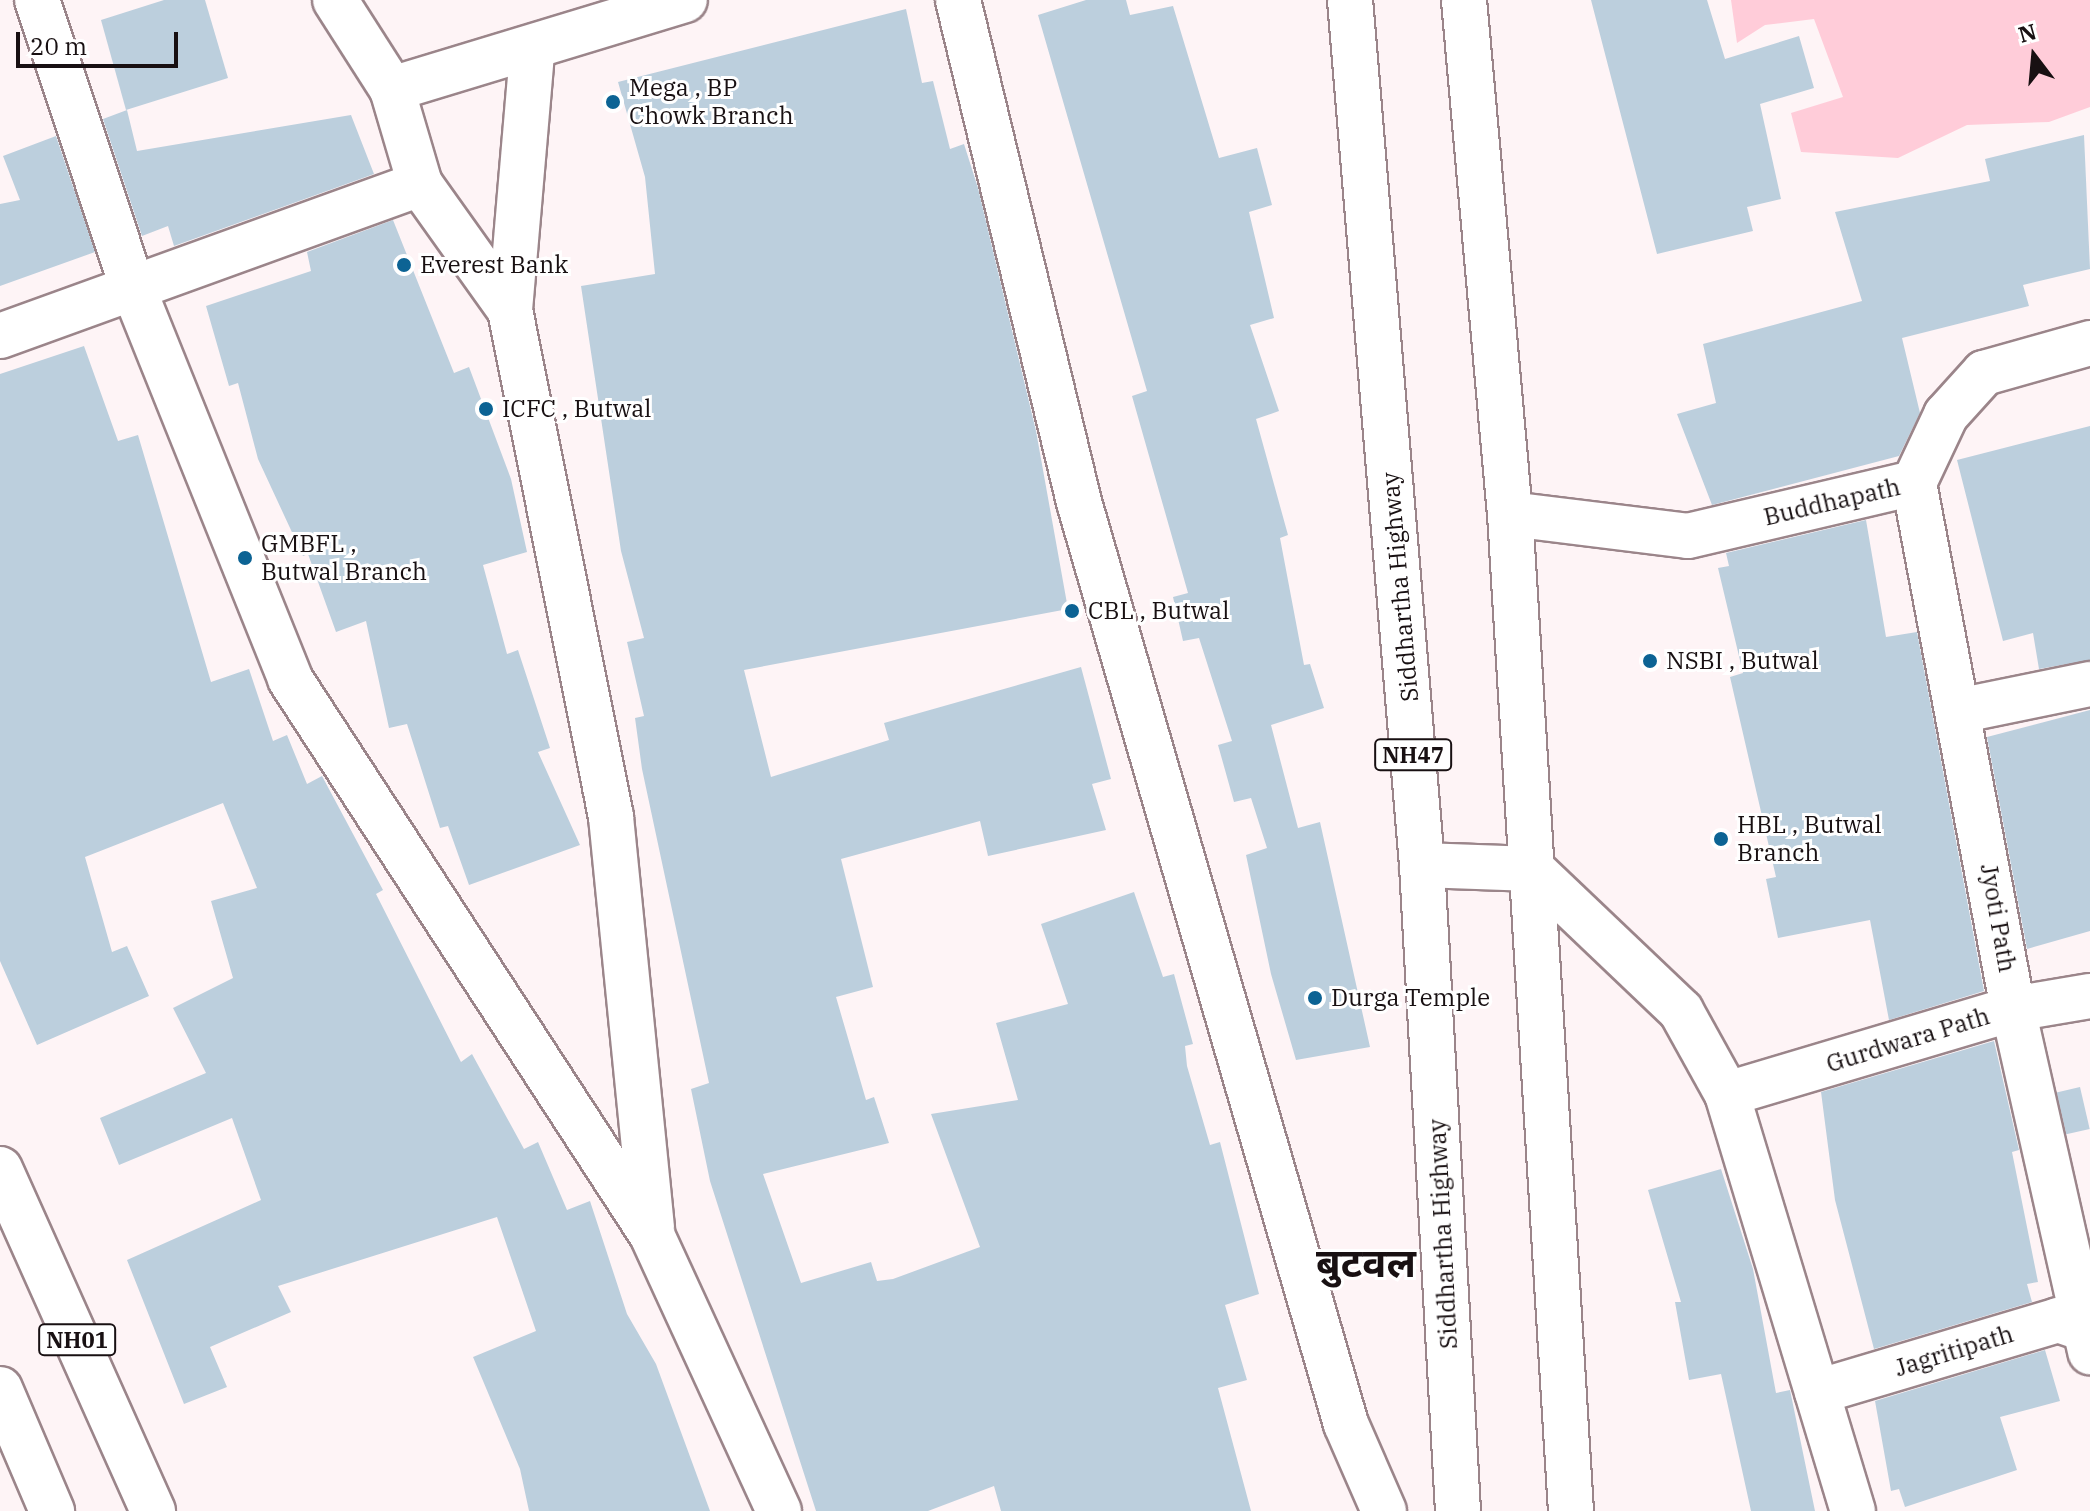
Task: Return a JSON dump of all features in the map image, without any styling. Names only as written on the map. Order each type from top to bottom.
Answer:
[{"type":"main road","points":[[37,0],[132,285],[290,679],[652,1235],[779,1511]]},
{"type":"main road","points":[[335,0],[392,89],[420,184],[510,310]]},
{"type":"main road","points":[[392,89],[532,51],[685,0]]},
{"type":"main road","points":[[958,0],[1079,502],[1346,1424],[1384,1511]]},
{"type":"main road","name":"Siddhartha Highway","points":[[1350,0],[1422,865],[1458,1511]]},
{"type":"main road","points":[[1464,0],[1510,514],[1571,1511]]},
{"type":"main road","points":[[532,51],[510,310],[611,817],[652,1235]]},
{"type":"main road","points":[[0,336],[132,285],[420,184]]},
{"type":"main road","name":"Buddhapath","points":[[1510,514],[1688,536],[1914,483],[1946,415],[1984,373],[2090,343]]},
{"type":"main road","name":"Jyoti Path","points":[[1914,483],[1963,710],[2013,1009],[2088,1339]]},
{"type":"main road","points":[[1963,710],[2090,684]]},
{"type":"main road","points":[[1422,865],[1532,869],[1681,1011],[1727,1094],[1853,1511]]},
{"type":"main road","name":"Gurdwara Path","points":[[1727,1094],[2013,1009],[2090,996]]},
{"type":"main road","name":"NH01","points":[[0,1169],[153,1511]]},
{"type":"main road","name":"Jagritipath","points":[[1817,1392],[2058,1320],[2088,1339]]},
{"type":"main road","points":[[0,1389],[52,1511]]},
{"type":"shaded area","points":[[1731,0],[2090,0],[2090,107],[2049,122],[1967,125],[1898,158],[1801,152],[1791,113],[1843,97],[1814,19],[1765,25],[1737,43]]},
{"type":"building","points":[[164,0],[205,0],[228,78],[126,110],[101,20]]},
{"type":"building","points":[[1086,0],[1126,0],[1130,15],[1173,6],[1219,158],[1257,148],[1272,205],[1249,212],[1274,318],[1250,325],[1279,411],[1256,419],[1288,535],[1280,538],[1304,665],[1310,664],[1324,708],[1271,725],[1298,828],[1320,822],[1370,1047],[1296,1060],[1271,974],[1246,855],[1267,848],[1251,798],[1234,802],[1218,745],[1232,741],[1199,638],[1183,641],[1173,597],[1188,593],[1132,396],[1147,391],[1038,15]]},
{"type":"building","points":[[1591,0],[1707,0],[1725,59],[1799,36],[1814,88],[1760,104],[1781,199],[1747,207],[1753,231],[1657,254]]},
{"type":"building","points":[[906,9],[922,83],[933,81],[950,149],[964,144],[978,188],[1036,431],[1068,609],[744,670],[771,777],[889,740],[884,723],[1081,667],[1111,779],[1092,784],[1106,830],[988,856],[980,821],[841,859],[873,987],[836,997],[866,1100],[874,1097],[889,1143],[763,1174],[801,1283],[871,1262],[877,1281],[893,1279],[980,1247],[931,1114],[1018,1100],[996,1023],[1068,1004],[1041,924],[1134,892],[1163,977],[1174,974],[1193,1044],[1185,1046],[1187,1066],[1210,1145],[1220,1142],[1259,1294],[1225,1305],[1247,1380],[1218,1388],[1251,1511],[1001,1511],[994,1486],[928,1511],[816,1511],[710,1181],[691,1089],[709,1083],[642,769],[635,718],[644,716],[627,642],[644,638],[621,551],[581,286],[655,274],[645,177],[618,82]]},
{"type":"building","points":[[127,110],[137,151],[351,115],[374,174],[174,246],[168,226],[142,236],[103,119]]},
{"type":"building","points":[[2084,135],[2090,269],[2023,285],[2029,306],[1902,338],[1920,413],[1899,456],[1712,505],[1677,414],[1716,403],[1703,344],[1862,301],[1835,212],[1990,181],[1985,159]]},
{"type":"building","points":[[56,136],[95,252],[0,286],[0,204],[20,200],[3,156]]},
{"type":"building","points":[[393,220],[454,373],[469,367],[511,479],[527,552],[483,565],[507,654],[518,650],[550,748],[538,752],[580,845],[469,885],[448,826],[440,828],[407,724],[389,728],[366,621],[336,632],[308,554],[303,556],[258,459],[238,383],[229,386],[206,306],[311,271],[307,252]]},
{"type":"building","points":[[84,346],[118,441],[138,435],[211,682],[249,669],[273,741],[287,735],[307,784],[322,776],[383,890],[376,894],[461,1062],[472,1054],[524,1149],[538,1142],[567,1210],[590,1201],[627,1314],[656,1364],[710,1511],[529,1511],[520,1469],[473,1357],[536,1331],[497,1217],[278,1286],[291,1312],[210,1347],[227,1387],[184,1404],[127,1260],[261,1200],[232,1118],[119,1165],[100,1118],[206,1073],[173,1008],[233,978],[211,901],[257,888],[223,803],[85,857],[112,952],[127,946],[149,996],[37,1045],[0,961],[0,374]]},
{"type":"building","points":[[2090,426],[2090,660],[2039,669],[2033,633],[2003,641],[1957,460]]},
{"type":"building","points":[[1866,520],[1886,637],[1917,632],[1984,991],[1889,1020],[1870,920],[1778,938],[1766,879],[1776,877],[1730,677],[1743,673],[1718,568],[1729,566],[1726,553]]},
{"type":"building","points":[[2090,710],[2090,931],[2027,949],[1987,737]]},
{"type":"building","points":[[1994,1041],[2019,1150],[2012,1152],[2038,1282],[2027,1284],[2032,1302],[1874,1349],[1835,1200],[1821,1092]]},
{"type":"building","points":[[2080,1087],[2090,1129],[2066,1134],[2057,1092]]},
{"type":"building","points":[[1721,1169],[1753,1269],[1776,1393],[1790,1390],[1815,1511],[1751,1511],[1721,1374],[1689,1380],[1675,1302],[1681,1302],[1648,1190]]},
{"type":"building","points":[[2045,1350],[2060,1401],[2000,1417],[2017,1470],[1905,1507],[1899,1489],[1891,1491],[1875,1401]]},
{"type":"place","name":"Mega , BP Chowk Branch","points":[[613,102]]},
{"type":"place","name":"Everest Bank","points":[[404,265]]},
{"type":"place","name":"ICFC , Butwal","points":[[486,409]]},
{"type":"place","name":"GMBFL , Butwal Branch","points":[[245,558]]},
{"type":"place","name":"CBL , Butwal","points":[[1072,611]]},
{"type":"place","name":"NSBI , Butwal","points":[[1650,661]]},
{"type":"place","name":"HBL , Butwal Branch","points":[[1721,839]]},
{"type":"place","name":"Durga Temple","points":[[1315,998]]},
{"type":"district","name":"बुटवल","points":[[1366,1262]]}]
